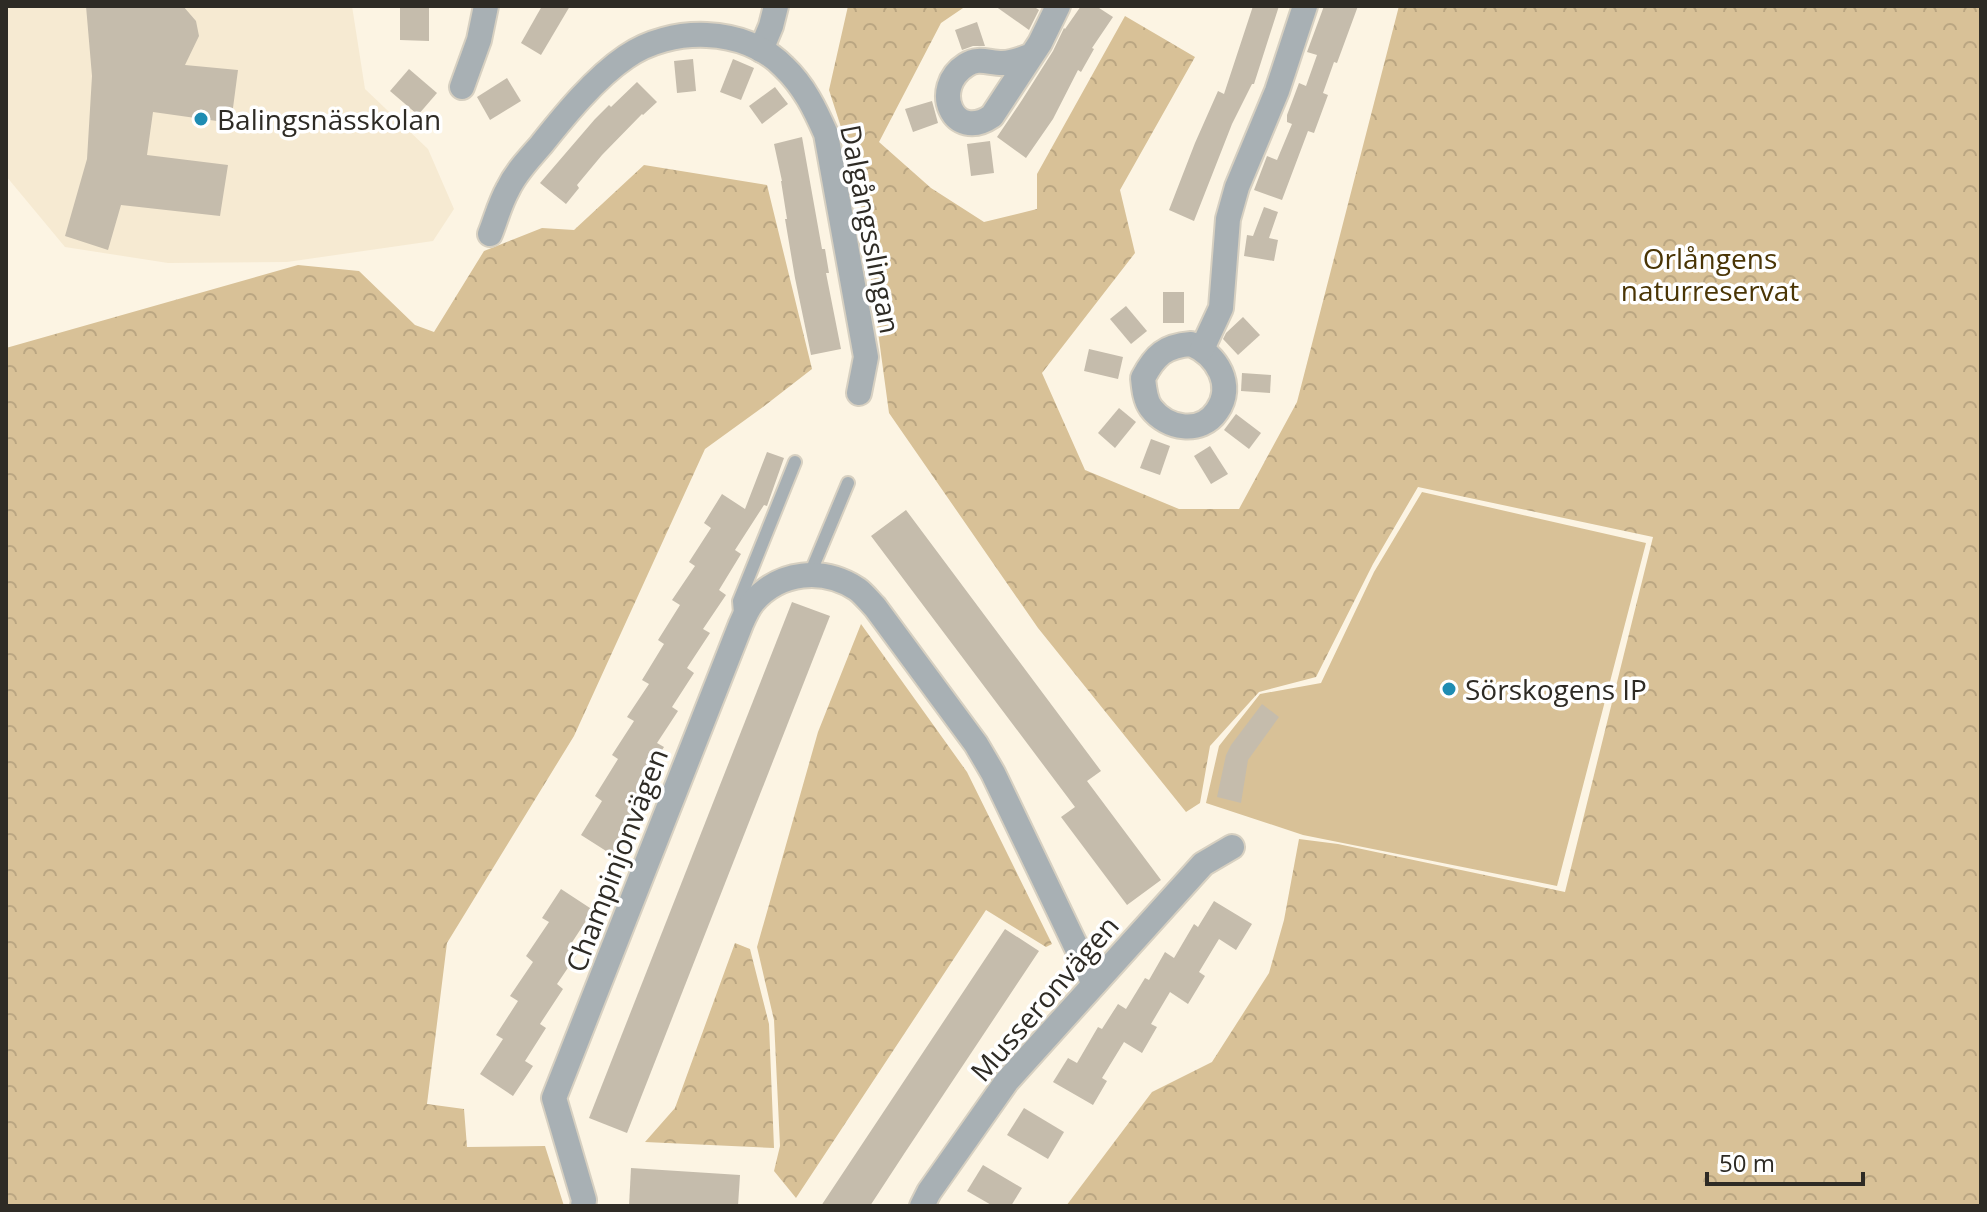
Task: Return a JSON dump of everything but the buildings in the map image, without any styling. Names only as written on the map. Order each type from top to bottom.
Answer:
[{"type":"street","points":[[462,87],[479,40],[486,6]]},
{"type":"street","points":[[761,50],[776,6]]},
{"type":"street","points":[[1032,55],[1058,6]]},
{"type":"street","points":[[1202,349],[1221,308],[1228,219],[1237,187],[1277,91],[1305,6]]},
{"type":"street","name":"Dalgångsslingan","points":[[490,234],[516,175],[563,117],[626,57],[655,42],[682,35],[719,36],[761,50],[783,65],[813,103],[826,134],[866,357],[859,393]]},
{"type":"street","points":[[810,574],[843,581],[860,591],[976,744],[993,773],[1094,984]]},
{"type":"street","name":"Champinjonvägen","points":[[583,1206],[584,1200],[554,1098],[741,624],[751,604],[764,591],[779,582],[810,574]]},
{"type":"street","name":"Musseronvägen","points":[[922,1206],[1007,1081],[1203,864],[1232,847]]},
{"type":"lane","points":[[741,624],[739,601],[795,462]]},
{"type":"lane","points":[[810,574],[848,483]]},
{"type":"shaded area","name":"Balingsnässkolan","points":[[6,6],[352,6],[365,89],[428,149],[454,209],[433,241],[287,262],[168,263],[65,247],[6,176]]},
{"type":"green space","name":"Orlångens naturreservat","points":[[848,6],[966,6],[941,23],[879,142],[931,188],[984,222],[1037,209],[1037,174],[1125,16],[1195,57],[1120,190],[1135,253],[1042,373],[1085,470],[1179,509],[1239,509],[1297,402],[1399,6],[1981,6],[1981,1206],[1066,1206],[1152,1092],[1212,1062],[1269,973],[1284,920],[1299,839],[1338,844],[1565,892],[1653,537],[1418,487],[1373,564],[1316,677],[1259,692],[1210,746],[1200,803],[1186,812],[1038,628],[889,413],[857,177],[829,90]]},
{"type":"green space","points":[[644,165],[767,185],[812,369],[705,449],[574,736],[447,943],[427,1104],[464,1109],[467,1147],[545,1146],[564,1206],[6,1206],[6,348],[298,265],[359,271],[415,325],[434,332],[484,251],[542,228],[574,230]]},
{"type":"green space","name":"Sörskogens IP","points":[[1422,492],[1646,543],[1557,886],[1303,835],[1206,803],[1219,746],[1260,694],[1321,683],[1374,572]]},
{"type":"green space","points":[[861,624],[967,772],[1052,944],[1046,947],[986,910],[796,1198],[774,1171],[780,1146],[774,1020],[757,947],[818,732]]},
{"type":"green space","points":[[735,943],[750,949],[769,1024],[774,1148],[645,1142],[675,1108]]},
{"type":"place","name":"Balingsnässkolan","points":[[201,119]]},
{"type":"place","name":"Sörskogens IP","points":[[1449,689]]}]
